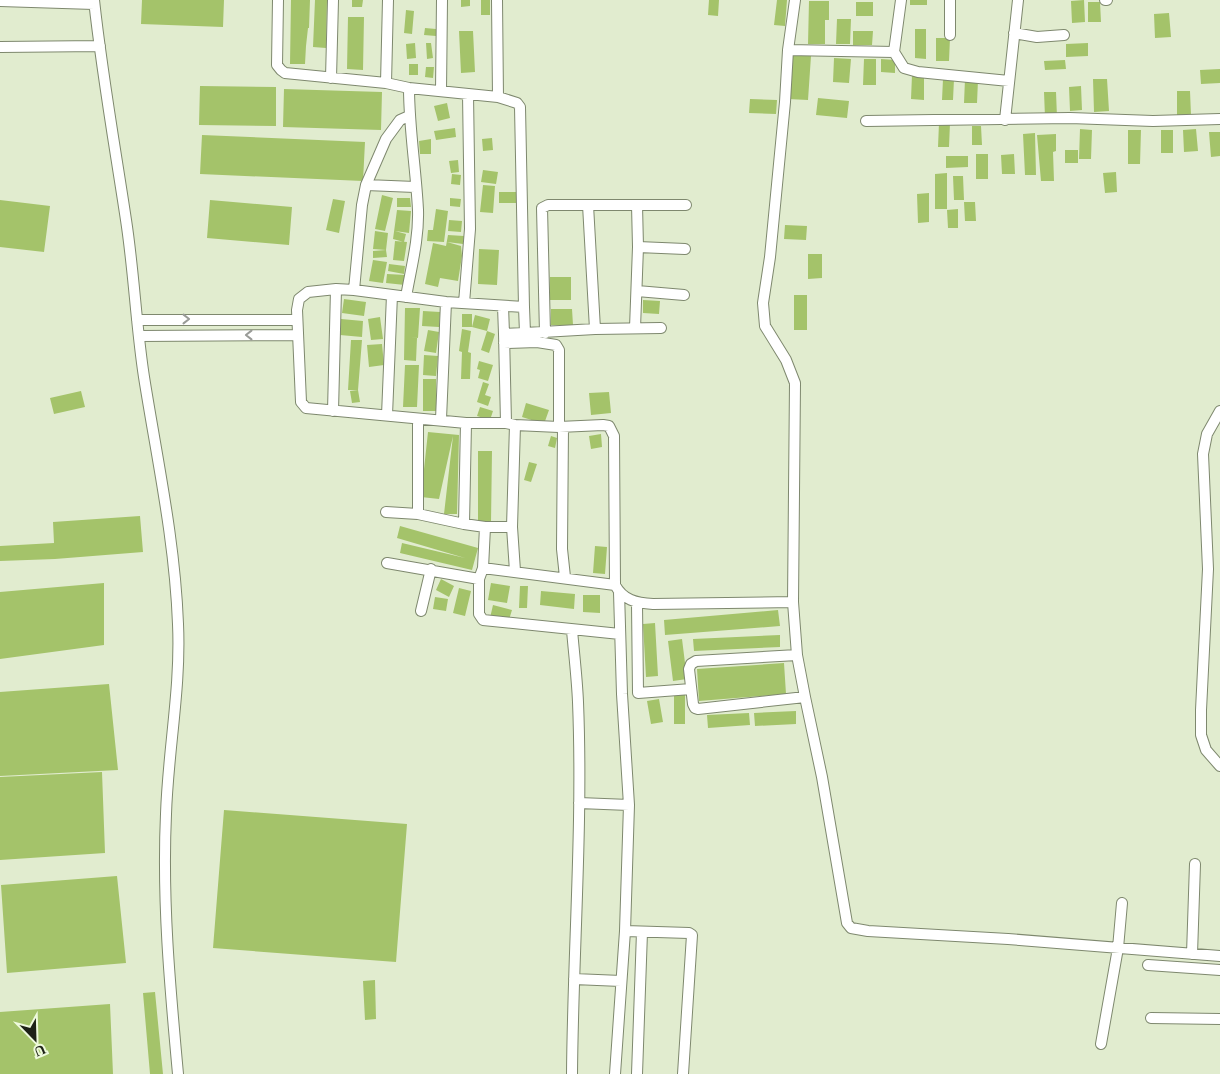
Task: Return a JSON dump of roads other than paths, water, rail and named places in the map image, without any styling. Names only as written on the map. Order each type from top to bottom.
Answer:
[{"type":"street","points":[[278,0],[277,56],[278,65],[285,73],[498,97],[517,103],[520,107],[525,338]]},
{"type":"street","points":[[331,78],[333,0]]},
{"type":"street","points":[[386,83],[388,0]]},
{"type":"street","points":[[441,91],[442,0]]},
{"type":"street","points":[[497,0],[498,97]]},
{"type":"street","points":[[795,0],[788,50],[785,102],[770,257],[763,303],[765,326],[786,360],[795,383],[793,602],[797,654],[822,777],[847,923],[850,928],[868,931],[1220,956]]},
{"type":"street","points":[[901,0],[894,52],[904,68],[918,72],[1009,81]]},
{"type":"street","points":[[950,0],[950,35]]},
{"type":"street","points":[[1005,120],[1018,0]]},
{"type":"street","points":[[0,2],[94,2],[113,144],[127,227],[144,374],[170,534],[178,625],[176,706],[166,812],[165,888],[166,934],[178,1074]]},
{"type":"street","points":[[1014,33],[1037,37],[1064,35]]},
{"type":"street","points":[[0,48],[100,46]]},
{"type":"street","points":[[788,50],[894,52]]},
{"type":"street","points":[[406,296],[413,261],[418,211],[415,161],[409,116],[409,88]]},
{"type":"street","points":[[464,303],[470,230],[468,94]]},
{"type":"street","points":[[354,290],[362,205],[366,185],[386,139],[400,120],[409,116]]},
{"type":"street","points":[[866,121],[1070,118],[1153,121],[1220,118]]},
{"type":"street","points":[[366,185],[416,187]]},
{"type":"street","points":[[588,205],[595,329]]},
{"type":"street","points":[[635,328],[638,247],[637,205]]},
{"type":"street","points":[[545,333],[541,210],[544,206],[686,205]]},
{"type":"street","points":[[638,247],[685,249]]},
{"type":"street","points":[[333,412],[336,290]]},
{"type":"street","points":[[524,307],[446,302],[354,290],[308,292],[303,294],[299,299],[296,310],[300,402],[306,408],[333,412],[387,414],[418,420],[441,419],[466,423],[562,427],[603,425],[608,426],[614,436],[617,588],[629,805],[625,931],[615,1074]]},
{"type":"street","points":[[637,291],[684,295]]},
{"type":"street","points":[[387,414],[392,294]]},
{"type":"street","points":[[441,419],[446,302]]},
{"type":"street","points":[[503,306],[510,424],[512,527],[515,571]]},
{"type":"street","points":[[221,319],[221,335]]},
{"type":"street","points":[[137,320],[297,320]]},
{"type":"street","points":[[504,339],[595,329],[661,328]]},
{"type":"street","points":[[140,336],[297,335]]},
{"type":"street","points":[[525,338],[556,345],[559,350],[562,427],[562,549],[565,577]]},
{"type":"street","points":[[1220,410],[1207,434],[1204,454],[1208,569],[1201,735],[1206,750],[1220,766]]},
{"type":"street","points":[[418,420],[418,514]]},
{"type":"street","points":[[464,524],[466,423]]},
{"type":"street","points":[[386,512],[418,514],[484,527],[512,527]]},
{"type":"street","points":[[484,527],[479,614],[483,620],[620,634]]},
{"type":"street","points":[[388,563],[480,579]]},
{"type":"street","points":[[483,568],[565,577],[617,588],[629,600],[637,604],[793,602]]},
{"type":"street","points":[[421,611],[431,570]]},
{"type":"street","points":[[637,604],[638,693],[691,689]]},
{"type":"street","points":[[572,630],[578,701],[579,803],[572,1074]]},
{"type":"street","points":[[797,654],[696,661],[688,669],[693,704],[698,709],[805,697]]},
{"type":"street","points":[[579,803],[629,805]]},
{"type":"street","points":[[1192,954],[1195,864]]},
{"type":"street","points":[[1101,1044],[1118,948],[1122,902]]},
{"type":"street","points":[[625,931],[689,933],[692,935],[683,1074]]},
{"type":"street","points":[[637,1074],[642,932]]},
{"type":"street","points":[[1148,965],[1220,970]]},
{"type":"street","points":[[574,979],[621,981]]},
{"type":"street","points":[[1151,1018],[1220,1019]]}]
